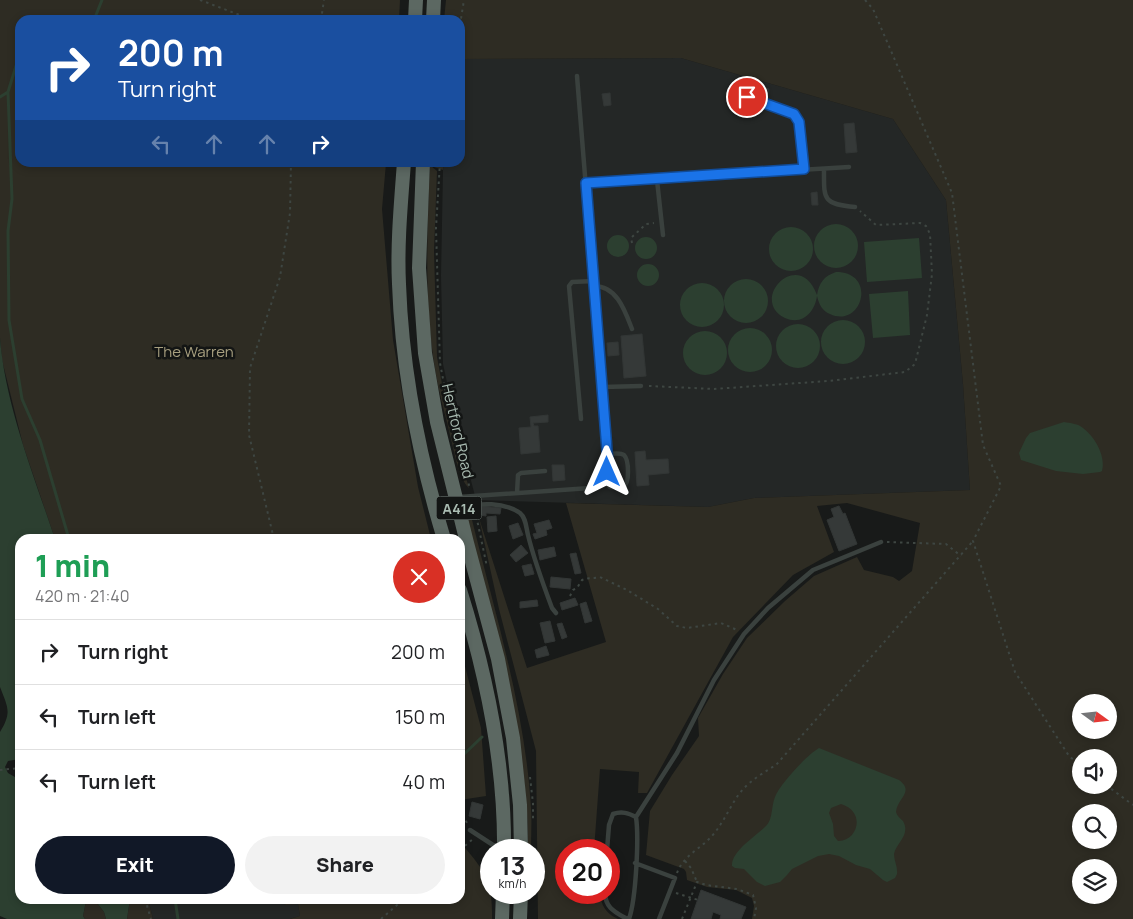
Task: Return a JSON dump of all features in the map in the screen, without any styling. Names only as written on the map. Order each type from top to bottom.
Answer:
[{"type":"highway","points":[[415,15],[416,0]]},
{"type":"highway","points":[[433,15],[434,0]]},
{"type":"highway","name":"A414","points":[[404,167],[399,247],[399,284],[403,339],[416,426],[443,534]]},
{"type":"highway","name":"Hertford Road","points":[[423,167],[419,268],[425,353],[437,422],[498,659],[514,738],[520,805],[521,839]]},
{"type":"highway","points":[[465,610],[493,721],[503,809],[504,839]]},
{"type":"highway","points":[[502,919],[503,904]]},
{"type":"highway","points":[[520,919],[521,904]]},
{"type":"lane","points":[[457,502],[517,493],[590,488],[604,481],[607,472],[608,454],[603,387],[577,76]]},
{"type":"lane","points":[[747,97],[794,114],[799,122],[804,169]]},
{"type":"lane","points":[[586,183],[850,167]]},
{"type":"lane","points":[[824,168],[825,196],[830,203],[839,206],[855,207]]},
{"type":"lane","points":[[657,180],[663,235]]},
{"type":"lane","points":[[581,420],[569,286],[572,282],[594,284],[609,290],[626,313],[632,329]]},
{"type":"lane","points":[[603,387],[641,386]]},
{"type":"lane","points":[[604,481],[610,487],[623,486],[626,484],[628,476],[627,462],[624,456],[608,454]]},
{"type":"lane","points":[[517,493],[518,476],[521,472],[545,471]]},
{"type":"lane","points":[[457,502],[500,506],[519,513],[524,518],[532,553],[552,608],[556,613]]},
{"type":"lane","points":[[607,904],[609,908],[628,919],[633,904],[636,863],[636,817],[677,753],[714,680],[744,634],[768,608],[813,570],[881,542]]},
{"type":"lane","points":[[608,839],[609,825],[613,814],[619,812],[630,813],[636,817]]},
{"type":"lane","points":[[470,830],[484,839]]},
{"type":"lane","points":[[636,863],[675,878],[659,919]]},
{"type":"path","points":[[200,0],[240,15]]},
{"type":"path","points":[[322,15],[324,0]]},
{"type":"path","points":[[462,15],[464,0]]},
{"type":"path","points":[[675,878],[680,864],[710,839],[720,827],[740,794],[753,780],[776,764],[973,541],[1001,486],[983,445],[952,193],[873,10],[865,0]]},
{"type":"path","points":[[273,534],[249,435],[250,368],[280,277],[290,213],[291,167]]},
{"type":"path","points":[[641,386],[714,389],[828,380],[905,372],[915,364],[927,314],[931,282],[930,234],[926,226],[920,223],[876,225],[855,207]]},
{"type":"path","points":[[632,243],[631,238],[646,224],[661,221]]},
{"type":"path","points":[[881,542],[905,541],[946,544],[960,556]]},
{"type":"path","points":[[973,541],[1015,672],[1068,756],[1072,759]]},
{"type":"path","points":[[570,596],[582,580],[590,577],[600,577],[627,590],[658,609],[677,626],[687,628],[721,623],[744,634]]},
{"type":"path","points":[[0,770],[15,768]]},
{"type":"path","points":[[1117,793],[1133,805]]},
{"type":"path","points":[[465,820],[470,830]]},
{"type":"path","points":[[465,846],[478,835]]},
{"type":"path","points":[[682,919],[697,882],[691,868],[684,860]]},
{"type":"path","points":[[697,882],[737,889],[753,895],[756,908],[754,919]]},
{"type":"path","points":[[670,890],[698,900]]},
{"type":"path","points":[[146,904],[151,919]]},
{"type":"path","points":[[381,919],[398,904]]},
{"type":"shaded area","points":[[681,58],[893,119],[946,200],[963,384],[970,490],[754,498],[708,507],[476,500],[443,364],[441,276],[443,170],[443,167],[465,167],[465,59]]},
{"type":"shaded area","points":[[832,224],[840,224],[852,230],[858,246],[852,262],[840,268],[832,268],[820,262],[814,250],[814,242],[820,230]]},
{"type":"shaded area","points":[[787,227],[795,227],[807,233],[813,249],[807,265],[795,271],[787,271],[775,265],[769,253],[769,245],[775,233]]},
{"type":"shaded area","points":[[618,235],[626,238],[629,246],[626,254],[618,257],[610,254],[607,246],[610,238]]},
{"type":"shaded area","points":[[646,237],[654,240],[657,248],[654,256],[646,259],[638,256],[635,248],[638,240]]},
{"type":"shaded area","points":[[919,238],[922,278],[867,282],[864,242]]},
{"type":"shaded area","points":[[648,264],[656,267],[659,275],[656,283],[648,286],[640,283],[637,275],[640,267]]},
{"type":"shaded area","points":[[836,272],[849,274],[857,281],[861,289],[861,299],[857,307],[850,314],[841,317],[827,313],[821,307],[817,296],[811,312],[803,319],[791,320],[775,310],[772,300],[774,290],[780,281],[789,276],[799,275],[809,281],[817,295],[823,280]]},
{"type":"shaded area","points":[[742,279],[750,279],[762,285],[768,301],[762,317],[750,323],[742,323],[730,317],[724,305],[724,297],[730,285]]},
{"type":"shaded area","points":[[698,283],[706,283],[718,289],[724,305],[718,321],[706,327],[698,327],[686,321],[680,309],[680,301],[686,289]]},
{"type":"shaded area","points":[[908,291],[910,335],[873,338],[869,294]]},
{"type":"shaded area","points":[[839,320],[847,320],[859,326],[865,342],[859,358],[847,364],[839,364],[827,358],[821,346],[821,338],[827,326]]},
{"type":"shaded area","points":[[794,324],[802,324],[814,330],[820,346],[814,362],[802,368],[794,368],[782,362],[776,350],[776,342],[782,330]]},
{"type":"shaded area","points":[[746,328],[754,328],[766,334],[772,350],[766,366],[754,372],[746,372],[734,366],[728,354],[728,346],[734,334]]},
{"type":"shaded area","points":[[701,331],[709,331],[721,337],[727,353],[721,369],[709,375],[701,375],[689,369],[683,357],[683,349],[689,337]]},
{"type":"shaded area","points":[[0,338],[3,363],[14,414],[53,534],[15,534],[15,760],[8,761],[5,767],[8,773],[15,777],[15,904],[85,904],[83,916],[85,919],[7,919],[0,916],[0,732],[8,710],[0,687]]},
{"type":"shaded area","points":[[1064,422],[1081,427],[1092,436],[1101,453],[1102,471],[1083,474],[1056,471],[1021,460],[1019,453],[1030,433]]},
{"type":"shaded area","points":[[819,748],[899,780],[904,784],[905,792],[896,812],[903,821],[905,831],[894,854],[897,871],[895,878],[887,882],[870,869],[856,865],[839,856],[829,854],[818,856],[792,869],[780,882],[765,886],[757,882],[744,869],[732,866],[735,855],[740,849],[768,823],[775,797],[782,785],[794,770]],"holes":[[[841,804],[854,813],[856,826],[850,837],[838,841],[834,836],[833,824],[829,813],[831,808]]]},
{"type":"shaded area","points":[[98,904],[129,904],[127,919],[106,919],[104,912]]},
{"type":"shaded area","points":[[149,904],[298,904],[300,916],[290,919],[153,919]]},
{"type":"green space","name":"The Warren","points":[[0,0],[400,0],[399,15],[15,15],[15,167],[386,167],[382,209],[393,340],[418,487],[430,534],[53,534],[23,445],[2,360],[0,338]]},
{"type":"green space","points":[[446,0],[1133,0],[1133,919],[752,919],[754,906],[752,898],[736,890],[707,887],[687,880],[684,869],[646,855],[650,811],[699,736],[698,718],[723,674],[747,638],[814,576],[857,557],[864,570],[893,577],[899,581],[912,571],[920,523],[847,503],[817,506],[834,552],[793,575],[733,637],[647,793],[638,793],[639,772],[600,769],[595,839],[555,839],[555,904],[603,904],[606,911],[618,919],[538,919],[538,904],[545,904],[545,839],[537,839],[536,751],[499,609],[479,518],[527,668],[606,642],[566,503],[708,507],[754,498],[970,490],[963,384],[946,200],[893,119],[681,58],[465,59],[465,15],[444,15]]},
{"type":"green space","points":[[430,167],[432,167],[437,171],[434,251],[437,357],[448,416],[469,488],[459,471],[434,362],[428,305]]},
{"type":"green space","points":[[469,508],[515,694],[528,770],[531,839],[528,839],[526,799],[520,749],[467,516]]},
{"type":"green space","points":[[465,666],[481,728],[486,796],[465,799]]},
{"type":"green space","points":[[465,848],[480,867],[480,904],[492,904],[492,906],[492,919],[290,919],[300,916],[298,904],[465,904]]},
{"type":"green space","points":[[85,904],[98,904],[104,912],[106,919],[85,919],[83,916]]},
{"type":"green space","points":[[129,904],[149,904],[153,919],[127,919]]},
{"type":"building","points":[[758,85],[769,89],[766,97],[755,93]]},
{"type":"building","points":[[610,93],[611,105],[604,106],[602,94]]},
{"type":"building","points":[[854,123],[857,152],[846,153],[844,124]]},
{"type":"building","points":[[817,192],[818,205],[812,205],[811,193]]},
{"type":"building","points":[[642,334],[646,376],[624,378],[621,336]]},
{"type":"building","points":[[618,342],[619,355],[608,356],[607,343]]},
{"type":"building","points":[[548,415],[548,422],[533,423],[534,426],[538,426],[540,452],[521,454],[519,428],[531,427],[530,417]]},
{"type":"building","points":[[645,451],[646,460],[668,459],[669,473],[648,475],[649,485],[637,486],[635,452]]},
{"type":"building","points":[[552,465],[564,465],[565,480],[553,481]]},
{"type":"building","points":[[480,506],[501,508],[500,514],[486,513],[486,516],[479,515]]},
{"type":"building","points":[[839,506],[843,514],[845,513],[857,544],[839,551],[827,520],[834,517],[831,509]]},
{"type":"building","points":[[496,516],[497,531],[488,532],[487,517]]},
{"type":"building","points":[[549,520],[552,528],[546,530],[547,535],[535,539],[533,534],[537,533],[534,524]]},
{"type":"building","points":[[518,523],[523,535],[513,539],[509,526]]},
{"type":"building","points":[[521,545],[528,553],[516,562],[510,555]]},
{"type":"building","points":[[554,547],[556,556],[540,560],[538,550]]},
{"type":"building","points":[[576,553],[581,573],[575,574],[570,554]]},
{"type":"building","points":[[531,564],[534,574],[525,576],[522,566]]},
{"type":"building","points":[[551,577],[571,579],[570,589],[550,587]]},
{"type":"building","points":[[575,598],[578,605],[562,610],[560,603]]},
{"type":"building","points":[[537,600],[538,606],[520,608],[520,602]]},
{"type":"building","points":[[586,602],[592,621],[585,623],[580,604]]},
{"type":"building","points":[[550,621],[555,641],[545,643],[540,623]]},
{"type":"building","points":[[562,623],[567,637],[562,639],[557,624]]},
{"type":"building","points":[[546,646],[549,655],[537,658],[535,650]]},
{"type":"building","points":[[472,802],[483,805],[480,819],[469,816]]},
{"type":"building","points":[[701,890],[746,907],[741,919],[720,919],[721,915],[713,912],[711,919],[691,919]]},
{"type":"waterway","points":[[96,15],[102,0]]},
{"type":"waterway","points":[[15,69],[8,92],[12,199],[8,231],[9,320],[22,399],[40,440],[68,534]]},
{"type":"waterway","points":[[0,97],[8,92]]},
{"type":"waterway","points":[[465,753],[482,737]]},
{"type":"waterway","points":[[176,904],[178,919]]},
{"type":"route","points":[[607,472],[603,387],[586,183],[657,180],[804,169],[799,122],[794,114],[747,97]]}]
